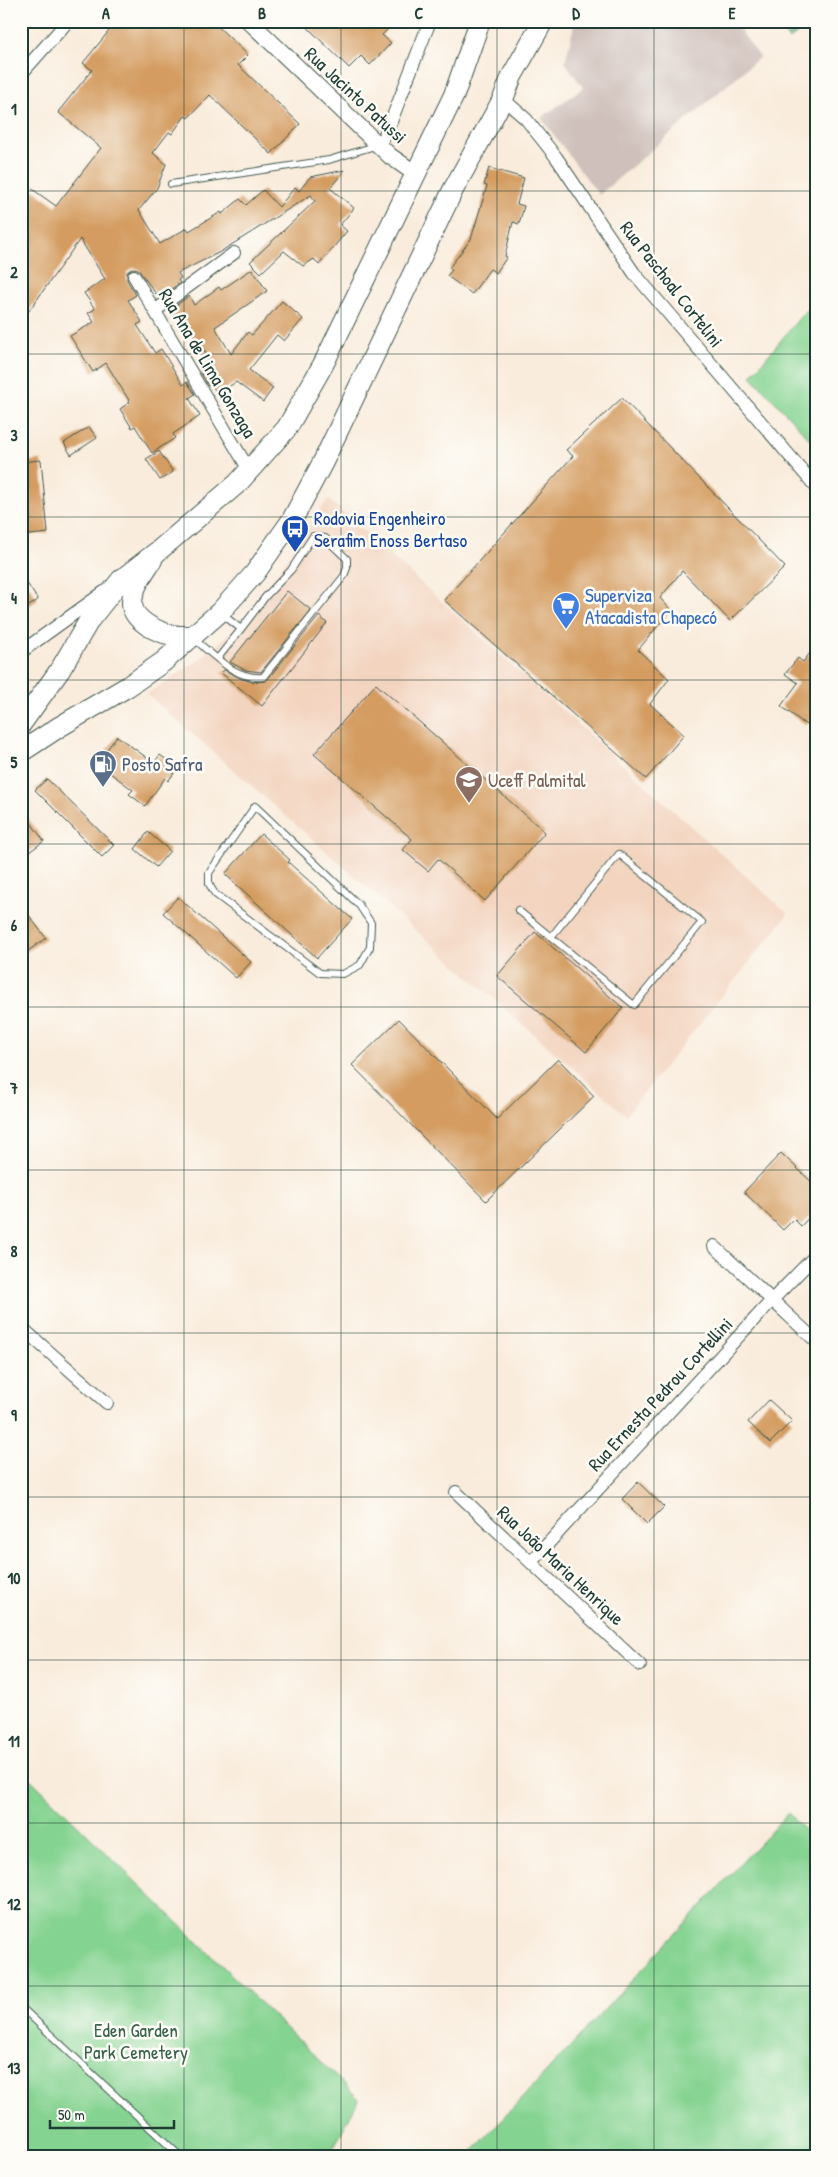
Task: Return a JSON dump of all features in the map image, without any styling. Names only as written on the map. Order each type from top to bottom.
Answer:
[{"type":"main road","points":[[21,724],[60,670],[90,619],[121,580],[238,483],[287,428],[324,363],[454,95],[480,21]]},
{"type":"main road","points":[[21,752],[127,687],[163,662],[220,612],[255,573],[276,544],[304,498],[338,432],[385,329],[453,190],[503,99],[512,76],[543,21]]},
{"type":"main road","points":[[157,552],[140,578],[132,603],[137,616],[153,628],[171,635],[191,636]]},
{"type":"street","points":[[21,74],[68,21]]},
{"type":"street","name":"Rua Jacinto Patussi","points":[[249,21],[380,144],[390,156],[416,174]]},
{"type":"street","points":[[380,144],[390,124],[430,21]]},
{"type":"street","name":"Rua Paschoal Cortelini","points":[[503,99],[526,119],[551,151],[634,273],[817,488]]},
{"type":"street","points":[[156,310],[234,253]]},
{"type":"street","name":"Rua Ana de Lima Gonzaga","points":[[134,276],[250,470]]},
{"type":"street","points":[[21,652],[121,580]]},
{"type":"street","points":[[714,1246],[817,1342]]},
{"type":"street","name":"Rua Ernesta Pedrou Cortellini","points":[[532,1561],[773,1299],[817,1254]]},
{"type":"street","points":[[21,1327],[107,1403]]},
{"type":"street","name":"Rua João Maria Henrique","points":[[456,1492],[532,1561],[640,1665]]},
{"type":"lane","points":[[170,184],[329,160],[380,144]]},
{"type":"lane","points":[[191,636],[218,658],[236,672],[249,677],[263,677],[344,576],[347,568],[347,559],[325,538],[313,536],[291,570],[266,596],[218,658]]},
{"type":"lane","points":[[220,612],[241,630]]},
{"type":"lane","points":[[255,806],[359,905],[371,923],[370,946],[360,965],[343,974],[320,973],[215,894],[209,884],[209,873],[255,806]]},
{"type":"lane","points":[[518,910],[634,1005],[702,922],[619,854],[551,937]]},
{"type":"lane","points":[[21,2007],[180,2156]]},
{"type":"shaded area","points":[[575,21],[733,21],[760,57],[599,195],[541,118],[583,88],[565,62]]},
{"type":"shaded area","name":"Uceff Palmital","points":[[328,499],[788,914],[626,1115],[147,694],[199,660],[246,619]]},
{"type":"green space","points":[[776,21],[812,21],[789,40]]},
{"type":"green space","points":[[817,297],[817,447],[751,376]]},
{"type":"green space","name":"Eden Garden Park Cemetery","points":[[21,1770],[359,2099],[329,2156],[21,2156]]},
{"type":"green space","points":[[788,1813],[817,1844],[817,2156],[468,2156]]},
{"type":"building","points":[[117,21],[212,21],[248,55],[238,65],[300,124],[271,154],[210,95],[188,118],[185,116],[172,134],[169,132],[153,153],[166,164],[157,188],[139,210],[160,244],[187,228],[189,231],[221,212],[222,214],[240,199],[246,205],[263,190],[279,207],[295,187],[299,191],[310,177],[345,170],[330,188],[354,208],[340,225],[347,231],[319,265],[314,259],[303,266],[284,251],[261,273],[250,262],[315,201],[311,195],[220,252],[178,273],[181,278],[178,280],[180,283],[161,296],[159,293],[156,294],[138,269],[133,268],[127,272],[127,280],[136,295],[128,300],[142,322],[137,325],[155,353],[161,349],[183,385],[187,382],[195,394],[189,398],[200,416],[173,434],[175,438],[152,453],[135,426],[132,428],[120,409],[130,402],[106,363],[93,372],[70,336],[94,322],[88,313],[95,309],[84,293],[105,279],[80,239],[21,322],[21,181],[56,206],[101,148],[58,112],[92,70],[83,63]]},
{"type":"building","points":[[301,21],[396,21],[382,35],[391,43],[370,65],[361,56],[349,68]]},
{"type":"building","points":[[489,168],[524,178],[517,204],[524,206],[519,224],[513,222],[505,256],[507,257],[496,273],[490,269],[472,294],[447,276],[452,270],[449,268],[471,239],[487,186],[484,185]]},
{"type":"building","points":[[252,269],[267,291],[215,327],[231,354],[248,332],[252,335],[282,301],[303,319],[284,341],[277,335],[249,370],[273,388],[263,402],[236,382],[218,394],[211,384],[208,386],[201,373],[212,363],[187,324],[182,328],[170,310],[189,296],[194,305],[219,287],[221,290]]},
{"type":"building","name":"Superviza Atacadista Chapecó","points":[[622,398],[785,567],[730,621],[682,571],[660,598],[671,610],[638,650],[669,679],[650,704],[684,735],[646,779],[444,600],[573,456],[566,450]]},
{"type":"building","points":[[89,427],[97,438],[71,455],[64,443]]},
{"type":"building","points":[[159,451],[173,472],[160,480],[146,459]]},
{"type":"building","points":[[41,460],[48,533],[21,536],[21,462]]},
{"type":"building","points":[[21,574],[38,600],[21,611]]},
{"type":"building","points":[[287,591],[311,610],[261,672],[245,670],[230,662]]},
{"type":"building","points":[[319,616],[327,623],[262,706],[221,673],[224,670],[253,682],[266,681]]},
{"type":"building","points":[[817,644],[817,710],[806,725],[781,706],[798,683],[785,674],[798,658],[803,662]]},
{"type":"building","points":[[376,684],[545,832],[485,901],[438,859],[428,871],[403,850],[412,839],[314,754]]},
{"type":"building","points":[[117,736],[154,763],[160,755],[178,768],[168,781],[165,778],[145,806],[129,794],[133,790],[97,763]]},
{"type":"building","points":[[47,779],[114,845],[102,857],[35,790]]},
{"type":"building","points":[[21,809],[44,841],[21,858]]},
{"type":"building","points":[[148,832],[170,851],[156,867],[135,849]]},
{"type":"building","points":[[261,834],[290,860],[288,862],[352,919],[317,958],[225,874]]},
{"type":"building","points":[[178,897],[251,962],[236,978],[163,913]]},
{"type":"building","points":[[21,905],[46,938],[21,956]]},
{"type":"building","points":[[535,932],[623,1008],[586,1052],[497,976]]},
{"type":"building","points":[[399,1019],[497,1119],[558,1059],[594,1096],[486,1201],[352,1065]]},
{"type":"building","points":[[781,1153],[817,1187],[817,1209],[801,1226],[794,1219],[783,1230],[744,1192]]},
{"type":"building","points":[[769,1400],[792,1421],[770,1443],[748,1422]]},
{"type":"building","points":[[638,1482],[664,1507],[647,1524],[622,1499]]},
{"type":"place","name":"Rodovia Engenheiro Serafim Enoss Bertaso","points":[[295,553]]},
{"type":"place","name":"Superviza Atacadista Chapecó","points":[[566,630]]},
{"type":"place","name":"Posto Safra","points":[[103,788]]},
{"type":"place","name":"Uceff Palmital","points":[[469,804]]}]
